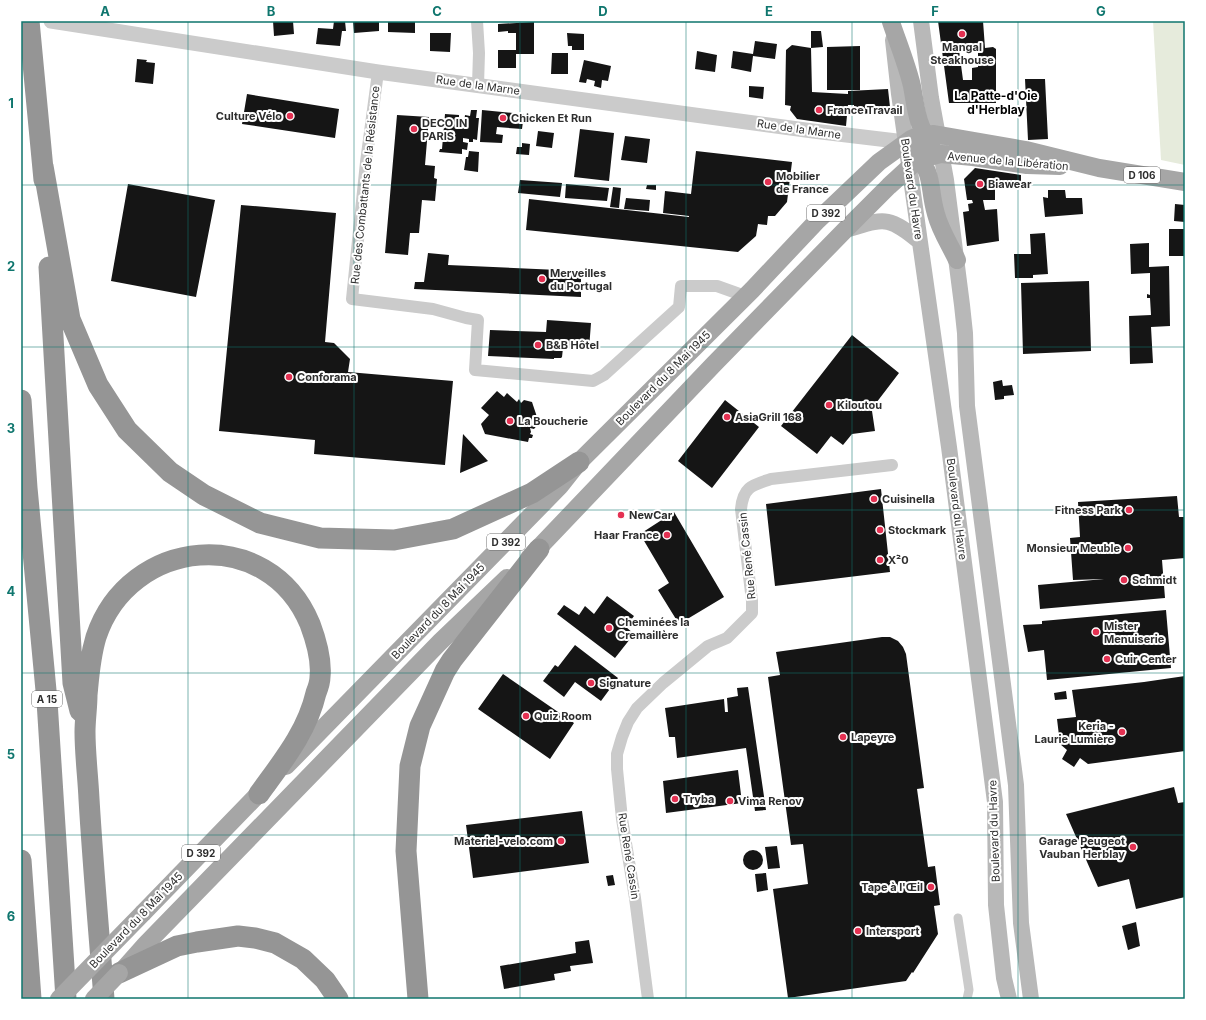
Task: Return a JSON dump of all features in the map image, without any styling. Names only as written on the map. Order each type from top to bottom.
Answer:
[{"type":"highway","points":[[29,21],[43,166],[73,682],[85,733]]},
{"type":"highway","points":[[43,166],[70,319],[98,385],[126,430],[170,472],[204,495],[260,523],[320,538],[394,540],[453,529],[532,493],[573,470]]},
{"type":"highway","name":"A 15","points":[[21,400],[27,488],[47,701],[66,999]]},
{"type":"highway","points":[[418,999],[406,851],[410,766],[420,726],[445,671],[452,660],[538,549]]},
{"type":"highway","points":[[104,999],[85,733],[90,661],[97,635],[106,614],[121,593],[134,580],[154,567],[173,560],[194,555],[216,554],[236,558],[257,565],[275,577],[292,592],[304,611],[314,633],[319,654],[320,677],[313,709],[297,742],[259,794]]},
{"type":"highway","points":[[21,860],[31,999]]},
{"type":"highway","points":[[119,973],[177,946],[238,936],[274,943],[303,959],[325,980],[338,999]]},
{"type":"main road","points":[[891,21],[911,86],[915,111],[942,154]]},
{"type":"main road","name":"Boulevard du Havre","points":[[891,21],[905,142]]},
{"type":"main road","points":[[921,21],[931,98],[931,135]]},
{"type":"main road","name":"Boulevard du 8 Mai 1945","points":[[59,999],[816,222],[879,162],[905,142],[918,136],[931,135]]},
{"type":"main road","name":"Avenue de la Libération","points":[[931,135],[1026,150],[1099,168],[1185,182]]},
{"type":"main road","points":[[905,142],[915,163],[929,174],[936,214],[957,260]]},
{"type":"main road","name":"Avenue de la Libération","points":[[915,163],[942,154],[1027,165],[1099,168]]},
{"type":"main road","name":"Boulevard du Havre","points":[[942,154],[957,260],[965,333],[968,406],[1016,785],[1021,923],[1031,999]]},
{"type":"main road","name":"Boulevard du 8 Mai 1945","points":[[94,999],[440,642],[538,549],[714,364],[845,230],[915,163]]},
{"type":"main road","name":"Boulevard du Havre","points":[[915,163],[920,242],[950,455],[995,802],[997,912],[1004,978],[1008,999]]},
{"type":"main road","points":[[845,230],[878,221],[892,222],[901,226],[920,242]]},
{"type":"main road","points":[[573,470],[588,497]]},
{"type":"street","name":"Rue de la Marne","points":[[51,21],[378,72],[813,131],[905,142]]},
{"type":"street","points":[[477,21],[480,53],[478,85]]},
{"type":"street","name":"Rue des Combattants de la Résistance","points":[[378,72],[364,175],[352,299],[432,309],[478,320],[475,370],[593,381],[604,375],[679,307],[681,286],[717,286],[745,296]]},
{"type":"street","name":"Rue René Cassin","points":[[648,999],[636,898],[622,819],[617,769],[617,754],[628,722],[637,708],[663,683],[708,646],[727,638],[752,613],[752,601],[741,509],[742,499],[746,491],[752,485],[771,479],[892,465]]},
{"type":"street","points":[[958,918],[969,990],[967,999]]},
{"type":"shaded area","points":[[1153,21],[1185,21],[1185,165],[1161,160]]},
{"type":"building","points":[[273,21],[293,21],[294,34],[274,36]]},
{"type":"building","points":[[334,21],[345,21],[346,31],[342,31],[340,46],[316,44],[318,28],[333,29]]},
{"type":"building","points":[[353,21],[379,21],[379,31],[354,33]]},
{"type":"building","points":[[388,21],[415,21],[415,33],[388,32]]},
{"type":"building","points":[[938,21],[983,21],[985,48],[993,47],[996,49],[996,103],[949,103]],"holes":[[[978,49],[978,67],[972,68],[972,80],[963,80],[959,50]]]},
{"type":"building","points":[[534,22],[534,54],[516,54],[516,68],[498,68],[498,50],[516,50],[516,33],[508,33],[508,31],[498,32],[498,24]]},
{"type":"building","points":[[811,31],[821,31],[823,47],[811,48]]},
{"type":"building","points":[[430,33],[451,33],[450,52],[430,51]]},
{"type":"building","points":[[567,33],[584,34],[584,50],[572,50],[572,46],[568,46]]},
{"type":"building","points":[[755,41],[777,44],[775,59],[753,56],[751,72],[731,68],[733,51],[753,54]]},
{"type":"building","points":[[792,45],[811,48],[812,92],[848,94],[848,91],[888,89],[890,107],[888,107],[889,113],[854,114],[854,105],[848,105],[846,126],[797,119],[790,110],[791,106],[785,105],[786,50]]},
{"type":"building","points":[[860,46],[860,90],[827,90],[827,47]]},
{"type":"building","points":[[697,51],[717,55],[715,72],[695,69]]},
{"type":"building","points":[[552,53],[568,53],[568,74],[551,74]]},
{"type":"building","points":[[137,59],[155,63],[153,84],[135,82]]},
{"type":"building","points":[[584,60],[611,66],[608,81],[602,80],[601,88],[594,86],[595,81],[587,79],[586,83],[579,82]]},
{"type":"building","points":[[1025,79],[1045,79],[1048,139],[1028,140]]},
{"type":"building","points":[[749,86],[764,87],[763,99],[749,97]]},
{"type":"building","name":"Culture Vélo","points":[[247,94],[339,109],[335,138],[242,124]]},
{"type":"building","points":[[471,110],[477,110],[476,118],[479,118],[477,140],[473,139],[473,142],[469,142],[469,139],[463,138],[463,142],[468,143],[467,150],[462,149],[462,154],[439,152],[440,149],[442,149],[445,114],[459,115],[459,118],[462,119],[461,123],[464,123],[465,115],[470,116]]},
{"type":"building","points":[[482,110],[524,114],[522,129],[497,127],[496,134],[503,135],[502,143],[480,142]]},
{"type":"building","points":[[397,115],[429,117],[425,165],[435,166],[434,178],[437,179],[435,201],[422,200],[419,233],[410,233],[408,255],[385,253]]},
{"type":"building","points":[[580,129],[614,133],[609,181],[574,177]]},
{"type":"building","points":[[538,131],[554,133],[552,148],[536,146]]},
{"type":"building","points":[[625,136],[650,139],[647,163],[621,160]]},
{"type":"building","points":[[522,143],[530,144],[529,155],[516,154],[517,147],[522,147]]},
{"type":"building","points":[[469,151],[479,152],[478,172],[464,170],[466,157],[468,157]]},
{"type":"building","points":[[696,151],[792,162],[787,202],[775,216],[768,216],[767,225],[758,224],[756,236],[738,252],[526,230],[529,199],[689,217],[663,213],[665,191],[691,194]]},
{"type":"building","points":[[975,168],[1021,175],[1021,189],[995,189],[995,200],[983,200],[985,210],[997,209],[999,241],[967,246],[963,212],[969,211],[968,204],[973,203],[972,200],[967,200],[964,179]]},
{"type":"building","points":[[520,180],[562,183],[560,197],[518,193]]},
{"type":"building","points":[[128,184],[215,200],[196,297],[111,281]]},
{"type":"building","points":[[566,184],[609,188],[607,201],[565,198]]},
{"type":"building","points":[[647,185],[656,185],[656,190],[646,189]]},
{"type":"building","points":[[613,187],[621,188],[619,208],[610,207]]},
{"type":"building","points":[[1048,190],[1065,190],[1066,198],[1082,198],[1083,214],[1045,217],[1043,197],[1048,198]]},
{"type":"building","points":[[626,198],[650,200],[649,211],[624,209]]},
{"type":"building","points":[[1175,204],[1185,205],[1185,222],[1174,221]]},
{"type":"building","points":[[241,205],[336,213],[325,342],[334,343],[350,359],[348,372],[453,381],[445,465],[314,454],[315,440],[219,431]]},
{"type":"building","points":[[1169,229],[1185,229],[1185,256],[1169,256]]},
{"type":"building","points":[[1045,233],[1048,274],[1033,275],[1033,278],[1015,278],[1014,254],[1031,254],[1030,234]]},
{"type":"building","points":[[1149,243],[1149,267],[1169,266],[1170,326],[1151,327],[1153,363],[1130,364],[1129,316],[1151,315],[1150,298],[1147,298],[1147,294],[1150,295],[1150,273],[1131,274],[1130,244]]},
{"type":"building","points":[[428,253],[449,255],[448,265],[581,271],[581,297],[414,289],[415,282],[424,282]]},
{"type":"building","points":[[1089,281],[1091,351],[1023,354],[1021,283]]},
{"type":"building","points":[[547,320],[591,323],[589,349],[563,348],[562,357],[554,359],[488,356],[490,330],[546,332]]},
{"type":"building","name":"Kiloutou","points":[[852,335],[899,373],[870,411],[872,411],[875,431],[852,434],[843,445],[831,436],[817,454],[781,426]]},
{"type":"building","points":[[1002,380],[1003,386],[1012,385],[1014,395],[1004,396],[1004,399],[995,400],[993,382]]},
{"type":"building","points":[[497,391],[504,397],[507,393],[517,402],[519,399],[521,403],[524,400],[532,402],[539,423],[534,429],[530,428],[530,434],[533,435],[532,438],[529,438],[528,442],[485,434],[481,424],[489,415],[481,408]]},
{"type":"building","points":[[725,400],[759,427],[712,488],[678,461]]},
{"type":"building","points":[[463,434],[488,461],[460,473]]},
{"type":"building","points":[[881,489],[890,572],[775,586],[766,504]]},
{"type":"building","points":[[1177,496],[1179,517],[1185,517],[1185,558],[1162,560],[1165,598],[1040,609],[1038,585],[1104,579],[1073,580],[1070,538],[1080,537],[1078,502]]},
{"type":"building","points":[[674,512],[724,597],[679,624],[658,590],[669,583],[640,534]]},
{"type":"building","points":[[607,596],[634,616],[626,627],[634,634],[615,658],[557,614],[564,605],[579,615],[585,606],[594,614]]},
{"type":"building","points":[[1166,610],[1171,668],[1047,680],[1044,650],[1028,652],[1023,625],[1042,624],[1042,621]]},
{"type":"building","name":"Lapeyre","points":[[890,637],[898,641],[906,654],[924,788],[917,789],[928,867],[935,866],[940,905],[934,906],[938,934],[913,973],[912,972],[906,981],[788,998],[773,889],[808,884],[803,844],[791,845],[768,677],[780,675],[776,652]]},
{"type":"building","points":[[575,645],[618,678],[601,701],[575,682],[564,697],[543,681],[555,665],[558,667]]},
{"type":"building","name":"Quiz Room","points":[[503,674],[574,723],[550,759],[478,709]]},
{"type":"building","name":"Keria - Laurie Lumière","points":[[1185,676],[1185,751],[1088,764],[1080,758],[1074,767],[1062,759],[1067,750],[1060,744],[1057,719],[1076,717],[1072,690]]},
{"type":"building","points":[[748,687],[766,810],[755,811],[746,748],[677,758],[675,737],[669,737],[665,708],[724,699],[725,712],[728,712],[727,698],[738,696],[737,688]]},
{"type":"building","points":[[1066,691],[1067,699],[1055,700],[1054,693]]},
{"type":"building","points":[[738,770],[742,803],[666,813],[663,781]]},
{"type":"building","name":"Garage Peugeot Vauban Herblay","points":[[1174,787],[1178,803],[1185,802],[1185,897],[1136,909],[1129,879],[1098,887],[1066,814]]},
{"type":"building","points":[[582,811],[589,863],[473,878],[466,825]]},
{"type":"building","points":[[777,846],[780,868],[768,869],[765,847]]},
{"type":"building","points":[[749,850],[757,850],[763,856],[763,864],[757,870],[749,870],[743,864],[743,856]]},
{"type":"building","points":[[766,873],[768,890],[757,892],[755,874]]},
{"type":"building","points":[[613,875],[615,885],[608,886],[606,876]]},
{"type":"building","points":[[1136,922],[1140,946],[1128,950],[1122,926]]},
{"type":"building","points":[[589,940],[593,963],[570,966],[571,971],[554,974],[555,980],[504,989],[500,966],[576,953],[575,942]]},
{"type":"place","name":"Mangal Steakhouse","points":[[962,34]]},
{"type":"place","name":"France Travail","points":[[819,110]]},
{"type":"place","name":"Culture Vélo","points":[[290,116]]},
{"type":"place","name":"Chicken Et Run","points":[[503,118]]},
{"type":"place","name":"DECO IN PARIS","points":[[414,129]]},
{"type":"place","name":"Mobilier de France","points":[[768,182]]},
{"type":"place","name":"Biawear","points":[[980,184]]},
{"type":"place","name":"Merveilles du Portugal","points":[[542,279]]},
{"type":"place","name":"B&B Hôtel","points":[[538,345]]},
{"type":"place","name":"Conforama","points":[[289,377]]},
{"type":"place","name":"Kiloutou","points":[[829,405]]},
{"type":"place","name":"AsiaGrill 168","points":[[727,417]]},
{"type":"place","name":"La Boucherie","points":[[510,421]]},
{"type":"place","name":"Cuisinella","points":[[874,499]]},
{"type":"place","name":"Fitness Park","points":[[1129,510]]},
{"type":"place","name":"NewCar","points":[[621,515]]},
{"type":"place","name":"Stockmark","points":[[880,530]]},
{"type":"place","name":"Haar France","points":[[667,535]]},
{"type":"place","name":"Monsieur Meuble","points":[[1128,548]]},
{"type":"place","name":"X²0","points":[[880,560]]},
{"type":"place","name":"Schmidt","points":[[1124,580]]},
{"type":"place","name":"Cheminées la Cremaillère","points":[[609,628]]},
{"type":"place","name":"Mister Menuiserie","points":[[1096,632]]},
{"type":"place","name":"Cuir Center","points":[[1107,659]]},
{"type":"place","name":"Signature","points":[[591,683]]},
{"type":"place","name":"Quiz Room","points":[[526,716]]},
{"type":"place","name":"Keria - Laurie Lumière","points":[[1122,732]]},
{"type":"place","name":"Lapeyre","points":[[843,737]]},
{"type":"place","name":"Tryba","points":[[675,799]]},
{"type":"place","name":"Vima Renov","points":[[730,801]]},
{"type":"place","name":"Materiel-velo.com","points":[[561,841]]},
{"type":"place","name":"Garage Peugeot Vauban Herblay","points":[[1133,847]]},
{"type":"place","name":"Tape à l'Œil","points":[[931,887]]},
{"type":"place","name":"Intersport","points":[[858,931]]},
{"type":"district","name":"La Patte-d'Oie d'Herblay","points":[[996,103]]}]
